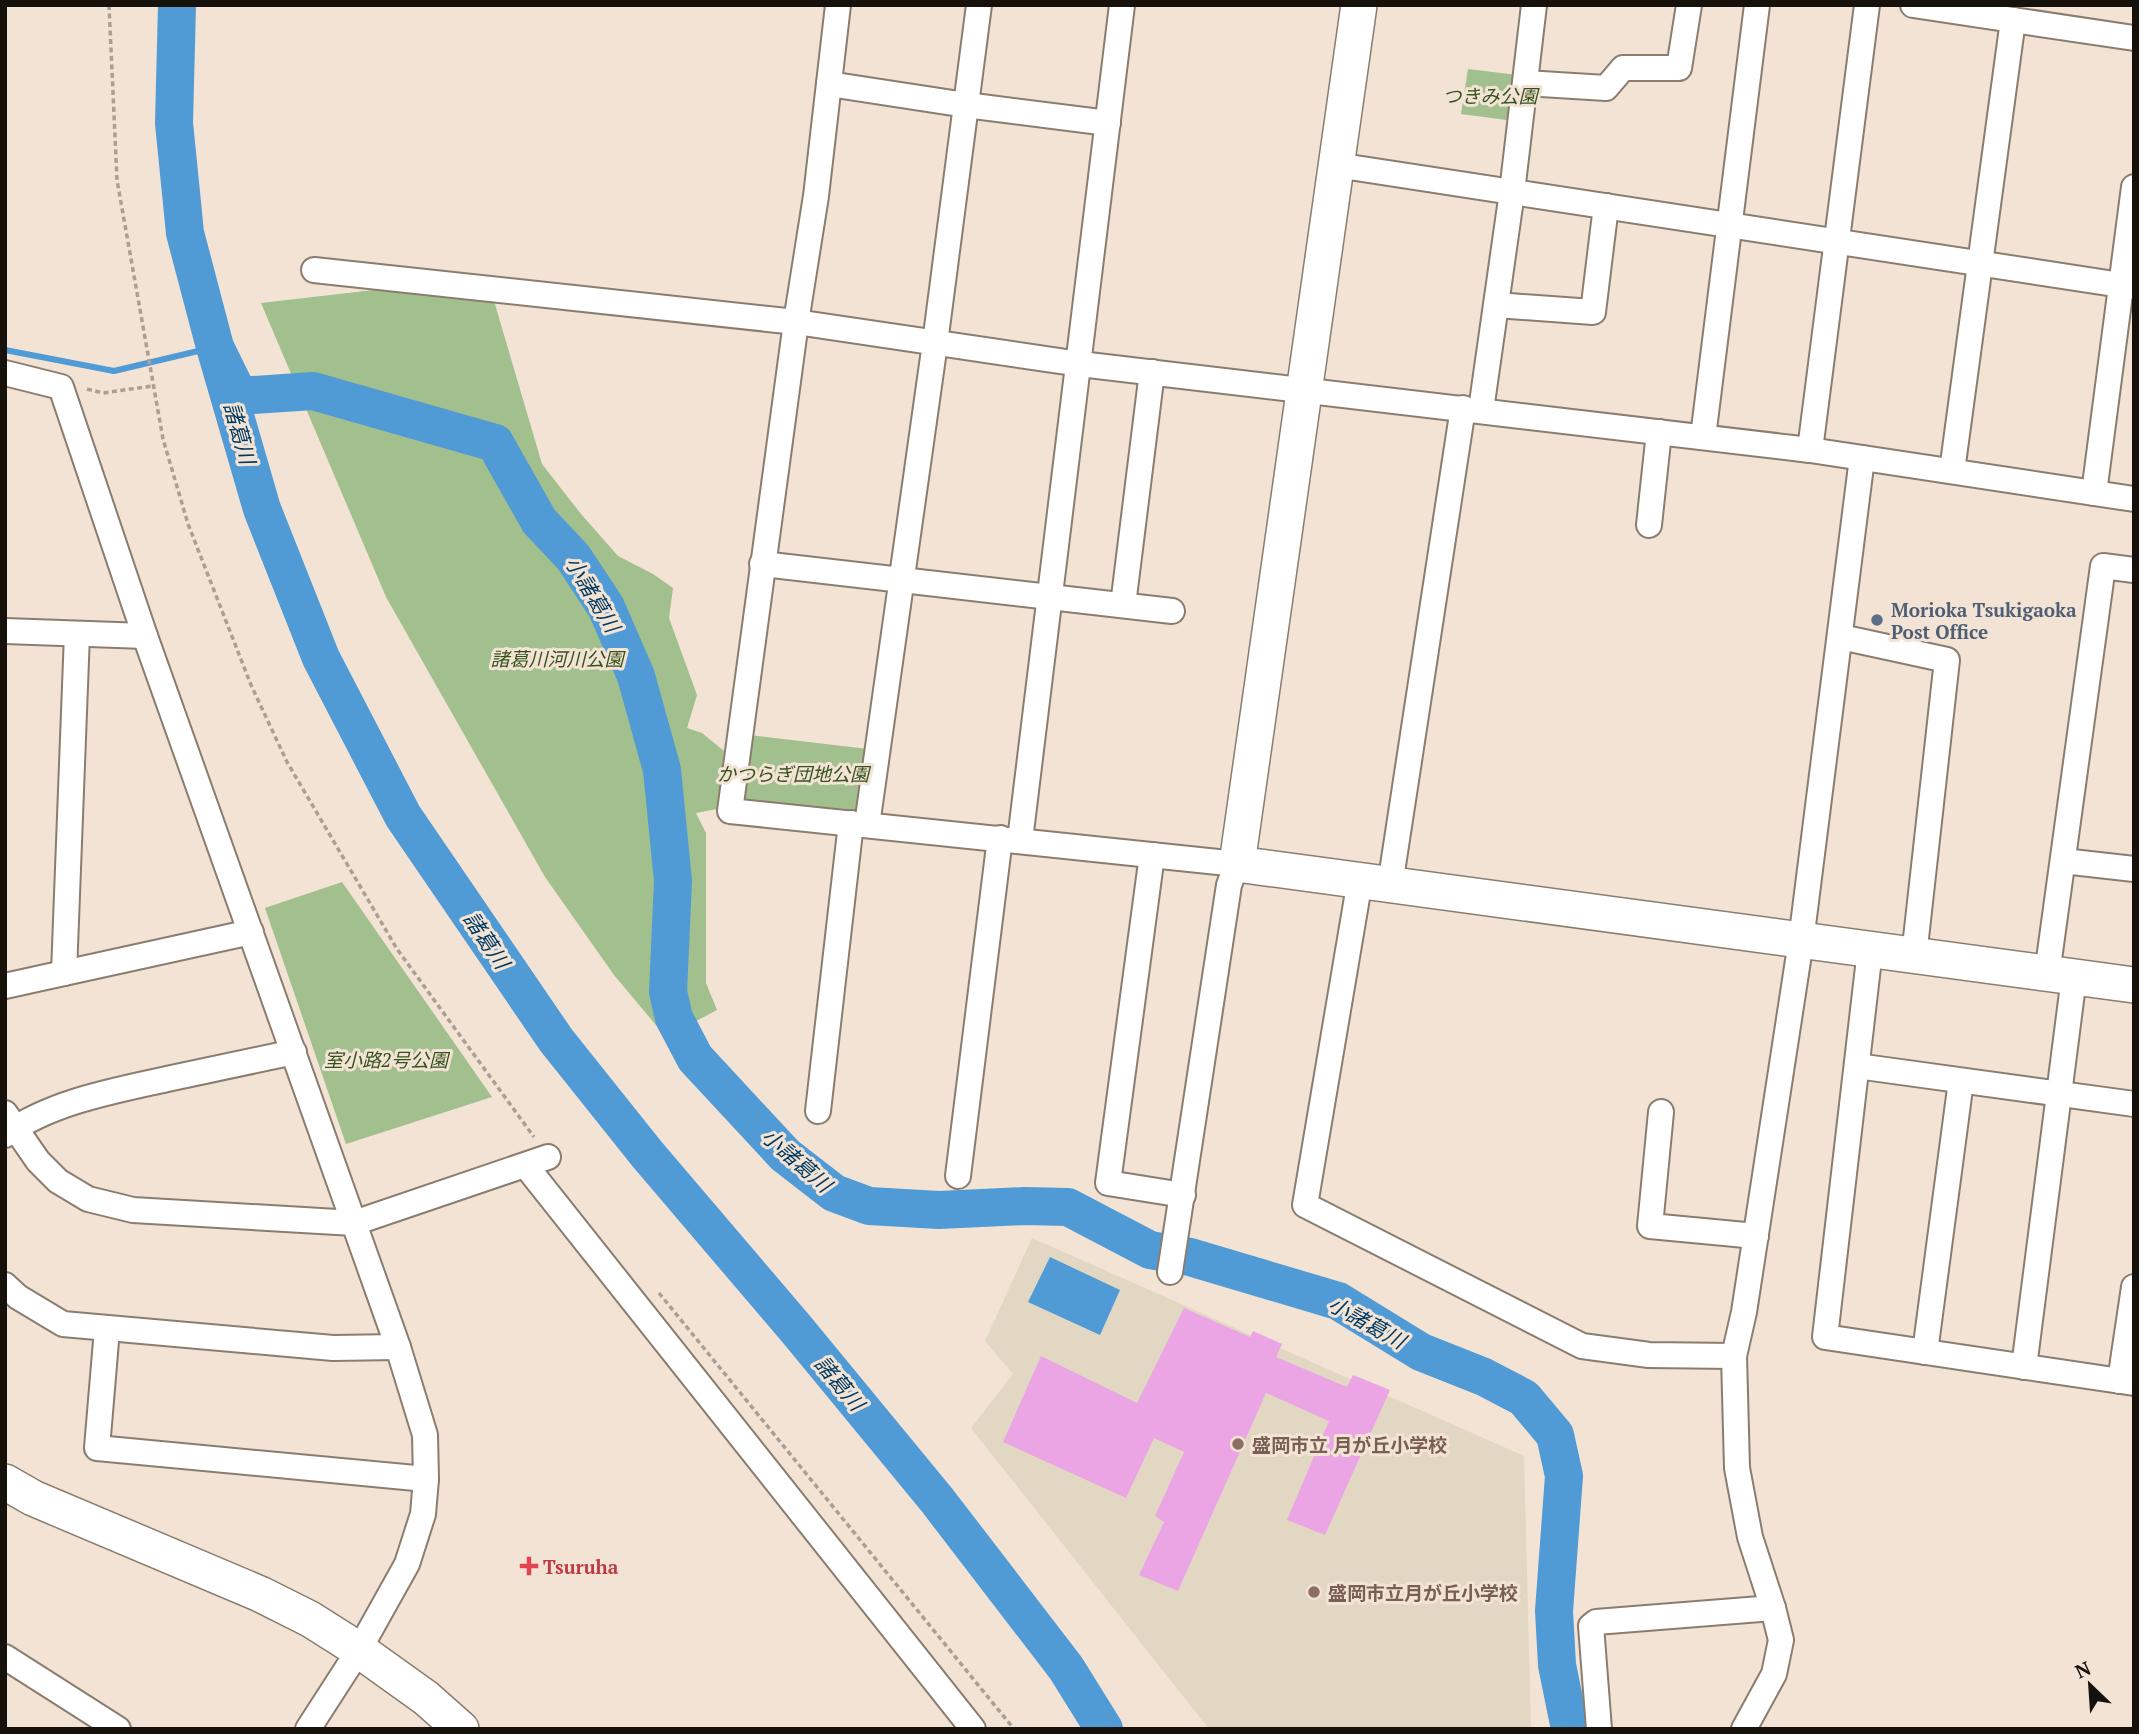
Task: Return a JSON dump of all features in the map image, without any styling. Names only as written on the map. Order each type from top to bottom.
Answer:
[{"type":"street","points":[[838,5],[816,196],[762,564],[730,811],[1237,864],[2134,985]]},
{"type":"street","points":[[818,1111],[859,824],[902,579],[978,5]]},
{"type":"street","points":[[958,1175],[1051,597],[1122,5]]},
{"type":"street","points":[[1170,1272],[1229,886],[1237,864],[1359,5]]},
{"type":"street","points":[[1534,5],[1496,305],[1305,1205],[1582,1346],[1649,1355],[1734,1356]]},
{"type":"street","points":[[1525,83],[1606,88],[1623,68],[1679,68],[1689,5]]},
{"type":"street","points":[[1703,437],[1758,5]]},
{"type":"street","points":[[1810,450],[1867,5]]},
{"type":"street","points":[[1913,5],[2134,38]]},
{"type":"street","points":[[1952,471],[2013,20]]},
{"type":"street","points":[[829,84],[1108,123]]},
{"type":"street","points":[[1336,165],[2128,286]]},
{"type":"street","points":[[2094,493],[2128,286],[2134,187]]},
{"type":"street","points":[[1496,305],[1593,312],[1606,206]]},
{"type":"street","points":[[314,270],[796,322],[1080,364],[1810,450],[2134,499]]},
{"type":"street","points":[[1124,606],[1152,372]]},
{"type":"street","points":[[5,373],[61,387],[145,636],[398,1347],[425,1434],[426,1479],[423,1514],[407,1564],[359,1650],[308,1729]]},
{"type":"street","points":[[1649,524],[1659,432]]},
{"type":"street","points":[[1744,1729],[1774,1674],[1781,1640],[1750,1538],[1737,1468],[1734,1356],[1744,1312],[1801,941],[1862,458]]},
{"type":"street","points":[[762,564],[1172,611]]},
{"type":"street","points":[[2024,1367],[2059,1095],[2063,862],[2103,566],[2134,570]]},
{"type":"street","points":[[5,631],[145,636]]},
{"type":"street","points":[[64,973],[77,634]]},
{"type":"street","points":[[1841,637],[1947,660],[1914,956]]},
{"type":"street","points":[[1152,855],[1108,1183],[1183,1195]]},
{"type":"street","points":[[2063,862],[2134,869]]},
{"type":"street","points":[[5,986],[251,932]]},
{"type":"street","points":[[1870,950],[1825,1337],[2127,1382],[2134,1287]]},
{"type":"street","points":[[294,1052],[113,1091],[8,1125],[58,1181],[88,1199],[133,1210],[354,1223],[537,1161],[973,1729]]},
{"type":"street","points":[[1857,1066],[2134,1104]]},
{"type":"street","points":[[1925,1352],[1961,1081]]},
{"type":"street","points":[[1661,1112],[1650,1226],[1756,1236]]},
{"type":"street","points":[[5,1285],[18,1297],[63,1324],[333,1348],[398,1347]]},
{"type":"street","points":[[107,1329],[97,1448],[426,1479]]},
{"type":"street","points":[[5,1482],[33,1498],[260,1594],[310,1619],[359,1650],[426,1699],[461,1729]]},
{"type":"street","points":[[1599,1729],[1591,1626],[1596,1622],[1773,1608]]},
{"type":"street","points":[[5,1657],[118,1729]]},
{"type":"path","points":[[109,5],[117,180],[150,359],[152,386],[163,439],[188,524],[251,685],[287,762],[397,949],[537,1161]]},
{"type":"path","points":[[61,387],[73,386],[103,393],[152,386]]},
{"type":"path","points":[[654,1286],[1014,1729]]},
{"type":"shaded area","name":"盛岡市立月が丘小学校","points":[[1032,1238],[1524,1456],[1531,1729],[1209,1729],[971,1428],[1013,1374],[985,1341]]},
{"type":"green space","name":"つきみ公園","points":[[1468,69],[1518,75],[1514,121],[1461,114]]},
{"type":"green space","name":"諸葛川河川公園","points":[[487,277],[542,464],[618,556],[673,588],[669,618],[697,695],[687,728],[702,733],[724,751],[717,809],[696,813],[706,833],[706,983],[717,1010],[666,1037],[614,975],[545,877],[386,597],[261,303]]},
{"type":"green space","name":"かつらぎ団地公園","points":[[749,735],[868,749],[860,813],[740,800]]},
{"type":"green space","name":"室小路2号公園","points":[[342,882],[492,1097],[346,1144],[265,908]]},
{"type":"water","points":[[1050,1257],[1120,1290],[1100,1335],[1028,1302]]},
{"type":"building","points":[[1184,1308],[1250,1337],[1253,1331],[1282,1344],[1276,1357],[1347,1387],[1353,1375],[1390,1390],[1325,1535],[1287,1520],[1329,1421],[1266,1393],[1178,1591],[1139,1575],[1164,1522],[1155,1516],[1184,1452],[1154,1438],[1126,1498],[1003,1442],[1041,1356],[1137,1403]]},
{"type":"waterway","name":"諸葛川","points":[[177,5],[174,123],[185,233],[215,347],[262,509],[321,658],[403,816],[556,1040],[647,1154],[937,1500],[1066,1668],[1104,1729]]},
{"type":"waterway","points":[[5,350],[114,371],[215,347]]},
{"type":"waterway","name":"小諸葛川","points":[[215,347],[239,396],[313,391],[495,443],[539,521],[573,557],[606,607],[636,676],[662,770],[673,881],[668,992],[674,1018],[695,1058],[785,1155],[834,1193],[869,1206],[939,1210],[1068,1207],[1150,1250],[1190,1257],[1338,1301],[1421,1352],[1484,1377],[1524,1398],[1555,1435],[1564,1476],[1554,1611],[1557,1665],[1570,1729]]},
{"type":"place","name":"Morioka Tsukigaoka Post Office","points":[[1877,620]]},
{"type":"place","name":"盛岡市立 月が丘小学校","points":[[1238,1444]]},
{"type":"place","name":"Tsuruha","points":[[529,1566]]},
{"type":"place","name":"盛岡市立月が丘小学校","points":[[1314,1592]]}]
